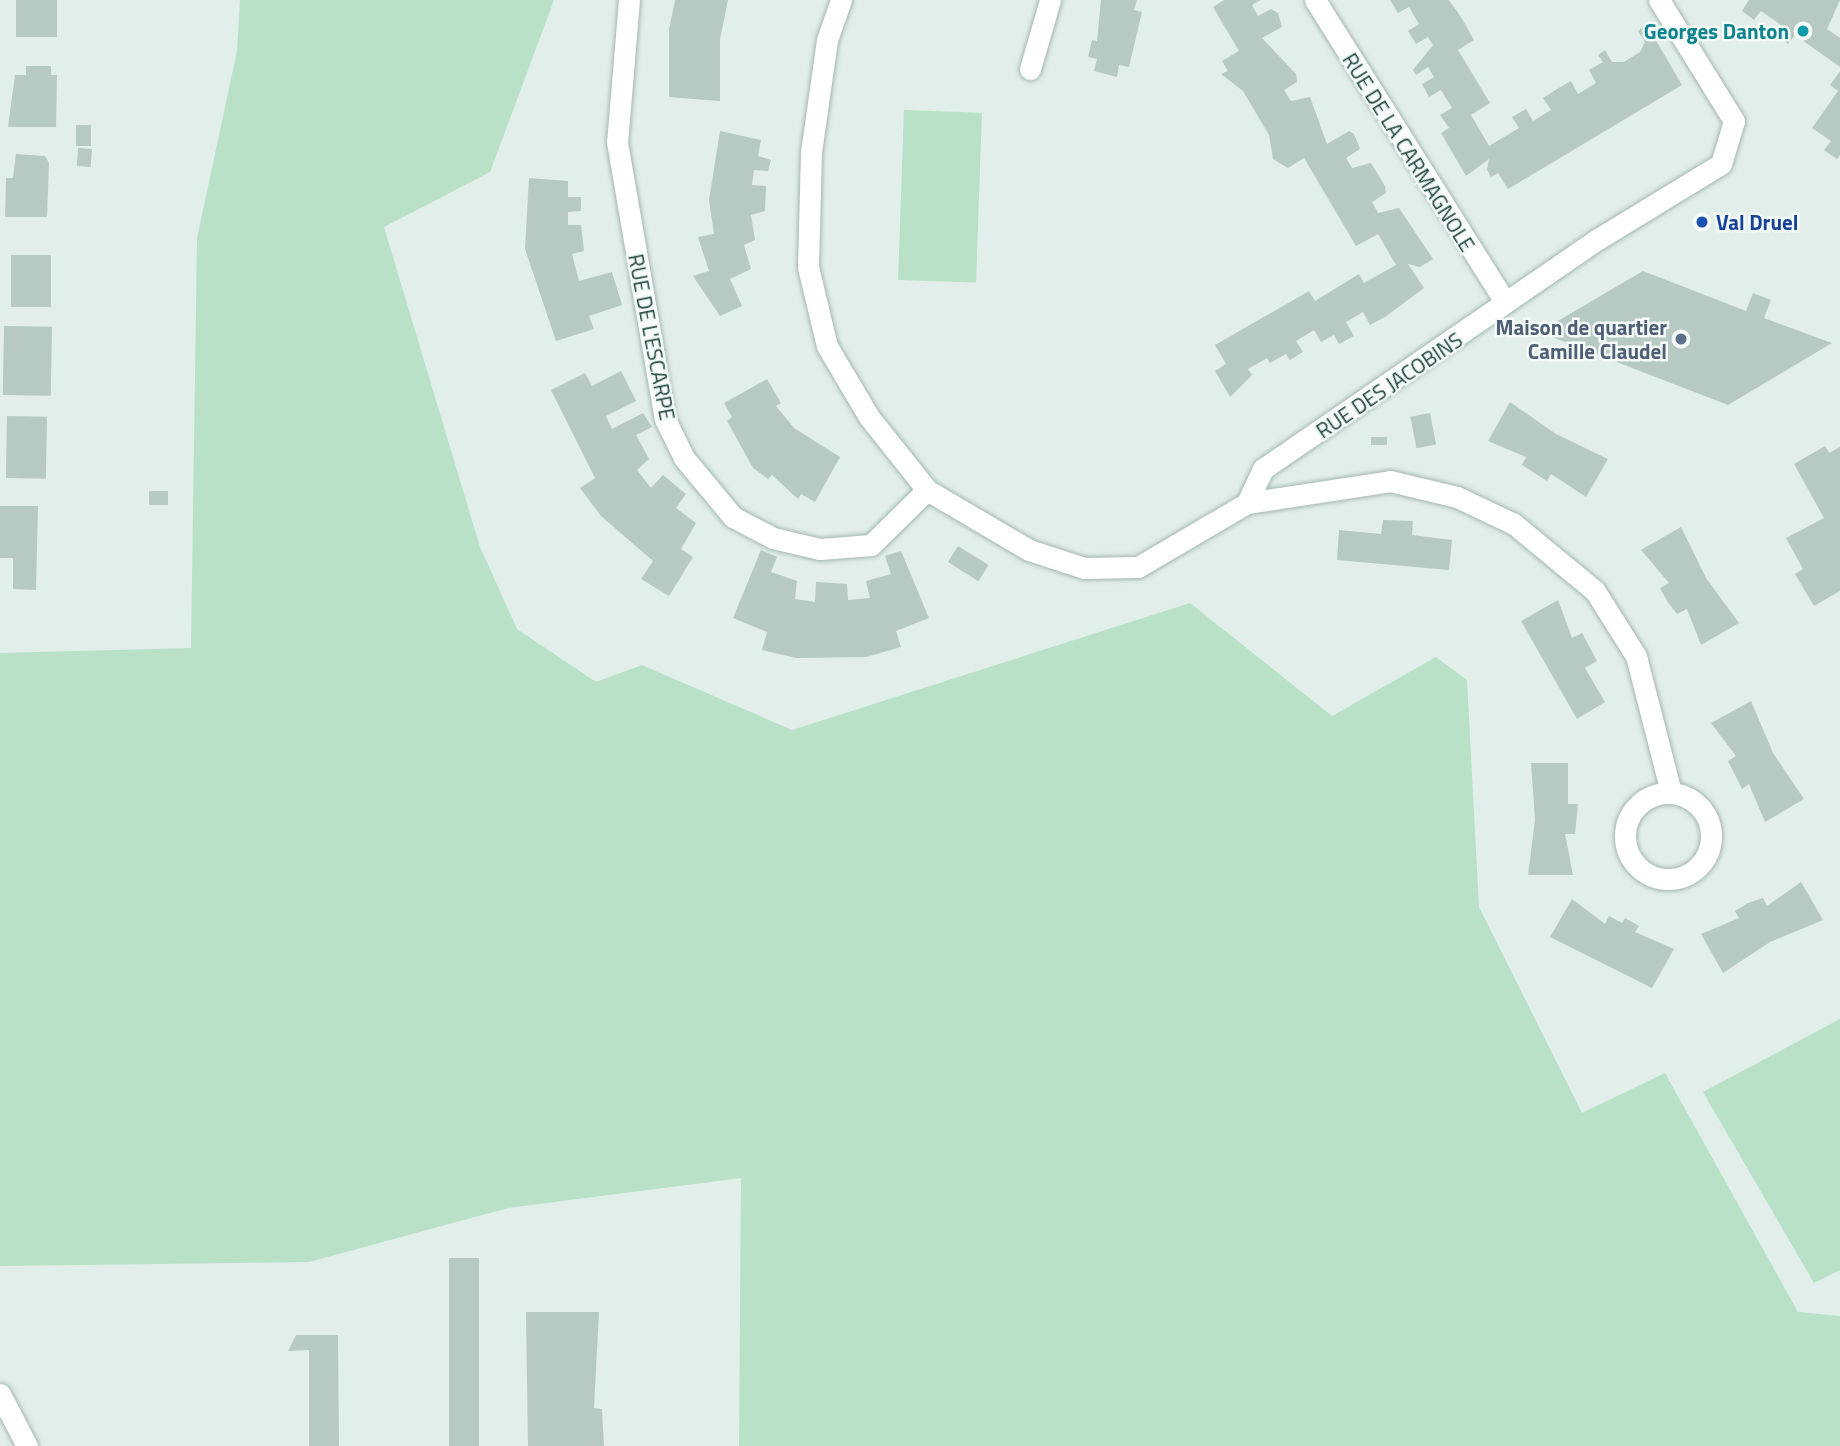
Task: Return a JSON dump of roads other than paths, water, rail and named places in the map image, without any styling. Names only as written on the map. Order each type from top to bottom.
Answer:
[{"type":"street","name":"RUE DE L'ESCARPE","points":[[629,0],[617,142],[665,419],[684,458],[733,517],[773,538],[820,549],[871,545],[927,490]]},
{"type":"street","points":[[841,0],[827,40],[811,152],[808,267],[827,346],[869,417],[927,490],[1029,550],[1084,568],[1138,566],[1247,503],[1390,481],[1457,497],[1514,524],[1595,590],[1636,656],[1671,792],[1700,806],[1712,834],[1700,865],[1664,879],[1638,868],[1624,841],[1634,807],[1671,792]]},
{"type":"street","points":[[1030,69],[1050,0]]},
{"type":"street","name":"RUE DE LA CARMAGNOLE","points":[[1315,0],[1505,302]]},
{"type":"street","name":"RUE DES JACOBINS","points":[[1247,503],[1263,469],[1451,345],[1505,302],[1721,164],[1734,121],[1658,0]]},
{"type":"street","points":[[0,1394],[27,1446]]},
{"type":"place","name":"Georges Danton","points":[[1803,31]]},
{"type":"place","name":"Val Druel","points":[[1702,222]]},
{"type":"place","name":"Maison de quartier Camille Claudel","points":[[1681,339]]}]
